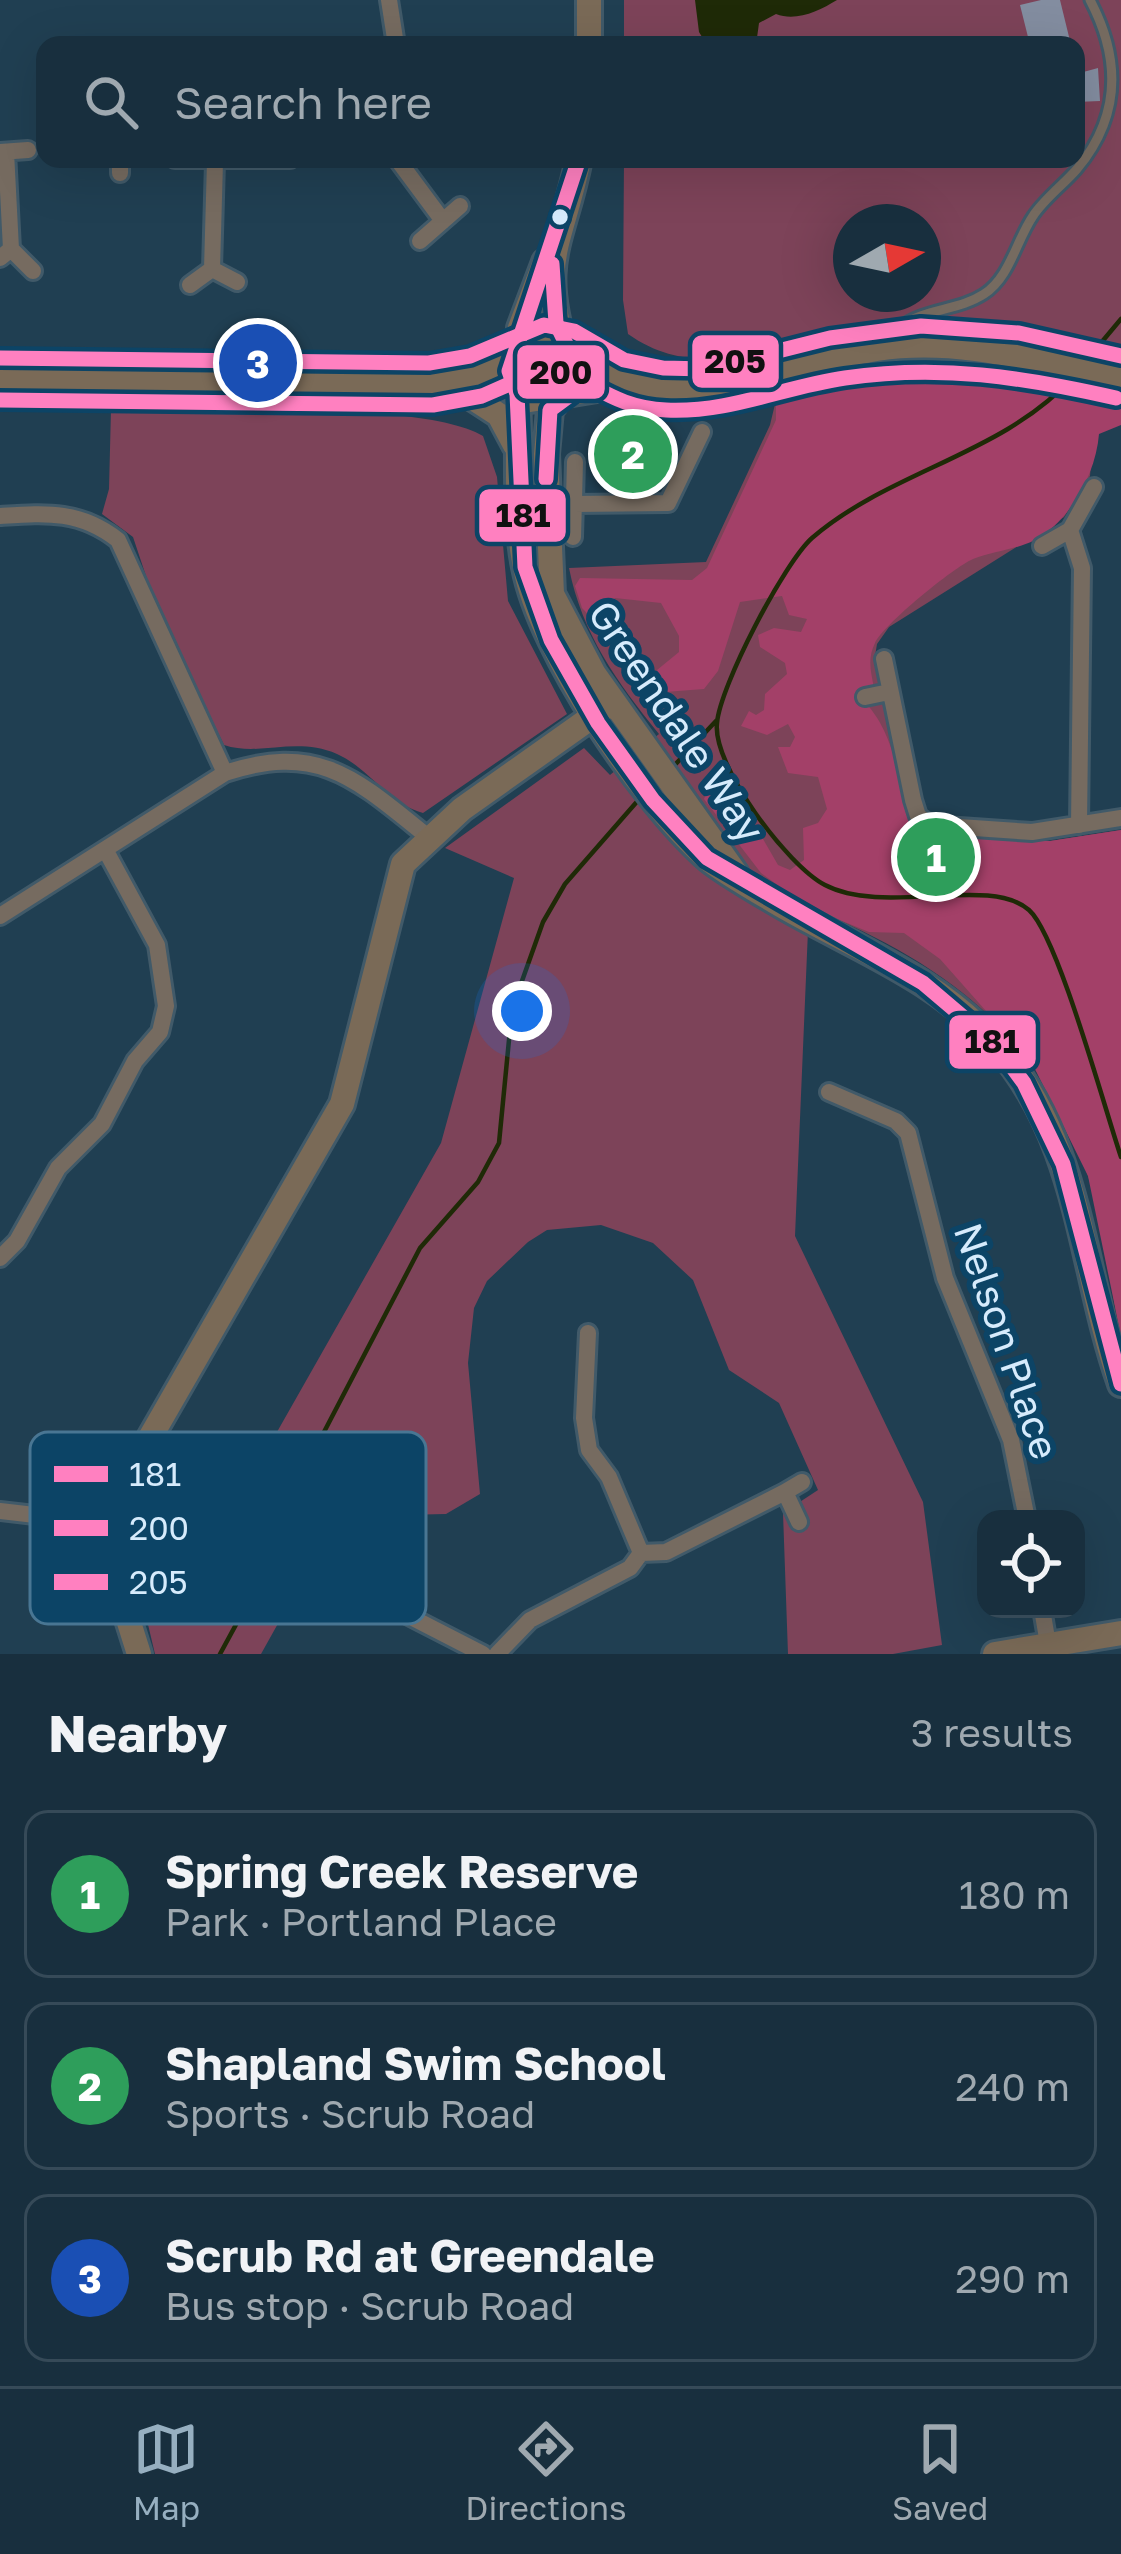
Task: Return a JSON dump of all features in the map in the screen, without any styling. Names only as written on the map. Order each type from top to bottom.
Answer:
[{"type":"street","points":[[389,0],[395,36]]},
{"type":"street","points":[[589,0],[589,36]]},
{"type":"street","points":[[28,150],[3,152],[5,254],[33,271]]},
{"type":"street","points":[[212,268],[214,168]]},
{"type":"street","points":[[404,168],[443,221]]},
{"type":"street","points":[[516,392],[509,371],[520,328],[554,244],[575,168]]},
{"type":"street","points":[[420,241],[460,206]]},
{"type":"street","points":[[554,244],[550,294],[582,377],[567,395]]},
{"type":"street","points":[[212,268],[237,282]]},
{"type":"street","points":[[190,285],[212,268]]},
{"type":"street","points":[[0,380],[431,384],[476,376],[535,346],[569,353],[627,385]]},
{"type":"street","points":[[431,384],[462,391],[516,392],[530,400],[627,385],[708,390],[900,348],[1016,354],[1117,377]]},
{"type":"street","points":[[462,391],[499,416],[521,458]]},
{"type":"street","name":"Greendale Way","points":[[516,392],[521,539],[530,594],[557,659],[604,708],[712,863],[778,904],[928,983],[996,1045],[1024,1082],[1059,1147],[1077,1198],[1121,1384]]},
{"type":"street","name":"Greendale Way","points":[[567,395],[550,410],[545,537],[552,593],[604,708]]},
{"type":"street","points":[[574,503],[668,502],[702,432]]},
{"type":"street","points":[[573,537],[575,462]]},
{"type":"street","points":[[1042,546],[1070,530],[1094,487]]},
{"type":"street","points":[[0,516],[62,513],[98,524],[118,540],[225,773]]},
{"type":"street","points":[[1070,530],[1082,568],[1078,825]]},
{"type":"street","points":[[884,659],[913,800],[918,815],[930,825],[1032,832],[1121,818]]},
{"type":"street","points":[[865,697],[890,692]]},
{"type":"street","points":[[153,1432],[342,1104],[391,896],[403,864],[427,836],[604,708]]},
{"type":"street","points":[[0,916],[225,773],[263,761],[330,766],[356,780],[427,836]]},
{"type":"street","points":[[0,1258],[17,1241],[58,1168],[101,1124],[135,1061],[160,1032],[165,973],[157,945],[106,851]]},
{"type":"street","name":"Nelson Place","points":[[830,1092],[896,1121],[908,1133],[945,1278],[1011,1440],[1025,1510]]},
{"type":"street","points":[[588,1333],[584,1418],[589,1450],[609,1477],[641,1552]]},
{"type":"street","points":[[641,1552],[666,1552],[802,1482]]},
{"type":"street","points":[[785,1492],[800,1522]]},
{"type":"street","points":[[0,1511],[30,1514]]},
{"type":"street","points":[[497,1654],[530,1620],[631,1568],[641,1552]]},
{"type":"street","points":[[1044,1618],[1048,1644]]},
{"type":"street","points":[[424,1624],[483,1654]]},
{"type":"street","points":[[995,1654],[1121,1633]]},
{"type":"lane","points":[[1085,156],[1110,118],[1118,89],[1111,47],[1090,0]]},
{"type":"lane","points":[[900,348],[899,328],[914,316],[971,300],[1003,277],[1036,211],[1077,168]]},
{"type":"shaded area","points":[[624,0],[1121,0],[1121,356],[1013,331],[931,322],[869,328],[728,358],[660,351],[628,334],[623,300],[624,168],[1085,168],[1085,36],[624,36]]},
{"type":"shaded area","points":[[695,0],[837,0],[807,14],[776,14],[759,23],[757,36],[701,36]]},
{"type":"shaded area","points":[[901,367],[1008,376],[1094,423],[1090,476],[1064,517],[889,627],[877,644],[874,662],[912,815],[933,835],[1050,841],[1121,830],[1121,1336],[1093,1192],[1066,1122],[1041,1078],[1012,1040],[943,978],[902,952],[809,907],[795,1236],[923,1502],[942,1645],[893,1654],[788,1654],[783,1513],[818,1490],[779,1403],[729,1370],[693,1280],[653,1243],[601,1225],[547,1230],[487,1281],[474,1308],[468,1363],[480,1494],[446,1514],[426,1514],[426,1432],[277,1432],[441,1143],[514,878],[445,848],[584,748],[610,775],[659,734],[603,656],[569,568],[706,562],[770,425],[776,400],[833,378]]},
{"type":"shaded area","points":[[901,367],[945,367],[1121,394],[1121,425],[1099,434],[1087,479],[1060,520],[1035,540],[964,564],[905,611],[875,643],[870,660],[874,688],[862,699],[885,732],[910,803],[933,835],[1050,841],[1121,830],[1121,1336],[1088,1176],[1032,1063],[940,959],[904,933],[869,932],[808,907],[761,873],[704,799],[709,787],[733,787],[778,865],[790,870],[804,860],[803,828],[818,823],[827,809],[818,777],[788,773],[778,747],[790,747],[795,737],[788,724],[767,735],[741,726],[749,711],[756,715],[764,710],[765,694],[787,674],[785,663],[760,647],[758,635],[774,628],[801,632],[807,619],[789,615],[782,596],[740,602],[718,671],[704,689],[665,692],[657,670],[679,652],[679,636],[661,603],[615,598],[607,606],[607,634],[582,608],[575,586],[580,578],[692,580],[707,568],[776,420],[776,400],[833,378]]},
{"type":"shaded area","points":[[111,409],[360,412],[453,425],[483,436],[497,477],[508,601],[567,714],[423,813],[400,802],[337,754],[307,747],[224,745],[159,615],[133,537],[102,514],[109,489]]},
{"type":"shaded area","points":[[148,1624],[278,1624],[261,1654],[155,1654]]},
{"type":"building","points":[[1060,0],[1069,36],[1028,36],[1020,5]]},
{"type":"building","points":[[1098,68],[1100,101],[1085,102],[1085,72]]},
{"type":"waterway","points":[[1085,362],[1121,319]]},
{"type":"waterway","points":[[1074,376],[1014,425],[876,495],[812,538],[755,626],[729,682],[717,723],[727,764],[755,813],[792,858],[825,885],[876,897],[989,896],[1029,910],[1041,926],[1067,987],[1121,1157]]},
{"type":"waterway","points":[[671,769],[716,721]]},
{"type":"waterway","points":[[324,1432],[420,1248],[478,1182],[499,1143],[512,1009],[543,922],[565,884],[641,797]]},
{"type":"waterway","points":[[220,1654],[236,1624]]},
{"type":"transit line","name":"181","points":[[576,168],[509,371],[517,394],[525,567],[551,640],[598,723],[653,800],[707,858],[923,983],[996,1045],[1024,1083],[1063,1164],[1121,1384]]},
{"type":"transit line","name":"181","points":[[546,479],[550,410],[573,393],[582,377],[556,323],[552,264]]},
{"type":"transit line","name":"205","points":[[0,358],[429,363],[470,356],[544,325],[574,331],[624,360],[663,368],[706,369],[830,338],[921,326],[1019,333],[1121,356]]},
{"type":"transit line","name":"200","points":[[0,400],[433,405],[482,396],[546,368],[630,404],[666,410],[712,408],[822,382],[914,372],[1014,379],[1116,398]]},
{"type":"place","name":"Scrub Rd at Greendale","points":[[258,363]]},
{"type":"place","name":"Shapland Swim School","points":[[633,454]]},
{"type":"place","name":"Spring Creek Reserve","points":[[936,857]]}]
